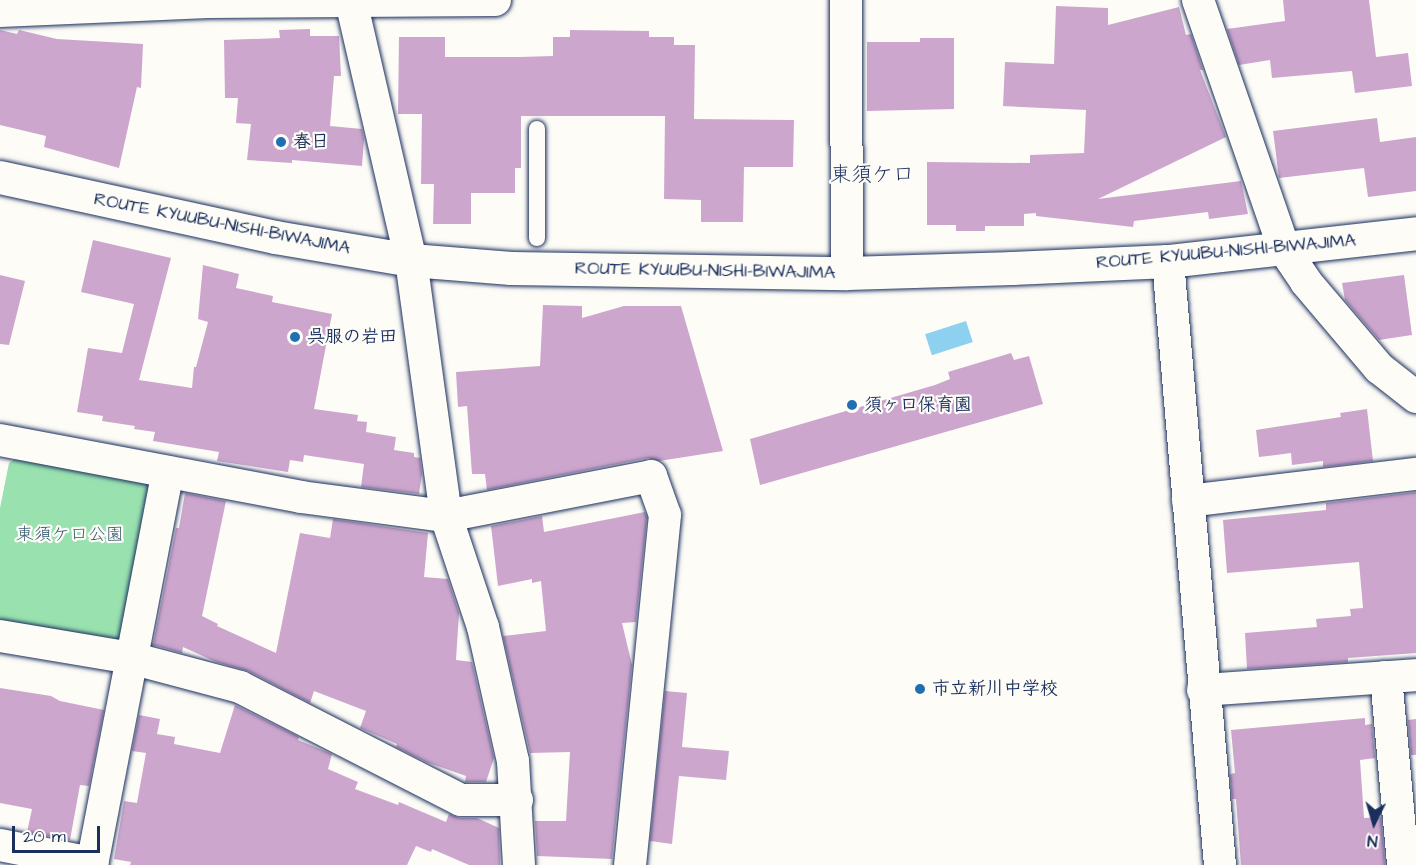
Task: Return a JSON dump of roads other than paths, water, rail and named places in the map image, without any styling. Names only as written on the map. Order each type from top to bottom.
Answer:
[{"type":"main road","name":"ROUTE KYUUBU-NISHI-BIWAJIMA","points":[[0,177],[275,237],[411,260],[511,268],[847,273],[1168,261],[1416,233]]},
{"type":"street","points":[[0,12],[206,1],[495,0]]},
{"type":"street","points":[[846,0],[847,273]]},
{"type":"street","points":[[1198,0],[1284,249],[1306,282],[1379,368],[1416,397]]},
{"type":"street","points":[[351,1],[411,260],[446,516],[483,627],[513,761],[519,865]]},
{"type":"street","points":[[1168,261],[1203,690],[1220,865]]},
{"type":"street","points":[[0,440],[301,497],[446,516],[651,476],[665,515],[630,865]]},
{"type":"street","points":[[0,845],[92,864],[168,472]]},
{"type":"street","points":[[1188,501],[1416,474]]},
{"type":"street","points":[[0,636],[131,658],[240,687],[461,800],[517,800]]},
{"type":"street","points":[[1203,690],[1401,676],[1403,865]]},
{"type":"lane","points":[[537,129],[537,238]]},
{"type":"water","points":[[966,321],[973,342],[932,355],[925,334]]},
{"type":"place","name":"春日","points":[[281,142]]},
{"type":"place","name":"呉服の岩田","points":[[295,337]]},
{"type":"place","name":"須ヶ口保育園","points":[[852,405]]},
{"type":"place","name":"市立新川中学校","points":[[920,689]]},
{"type":"district","name":"東須ケ口","points":[[872,175]]},
{"type":"park label","name":"東須ケ口公園","points":[[70,535]]}]
